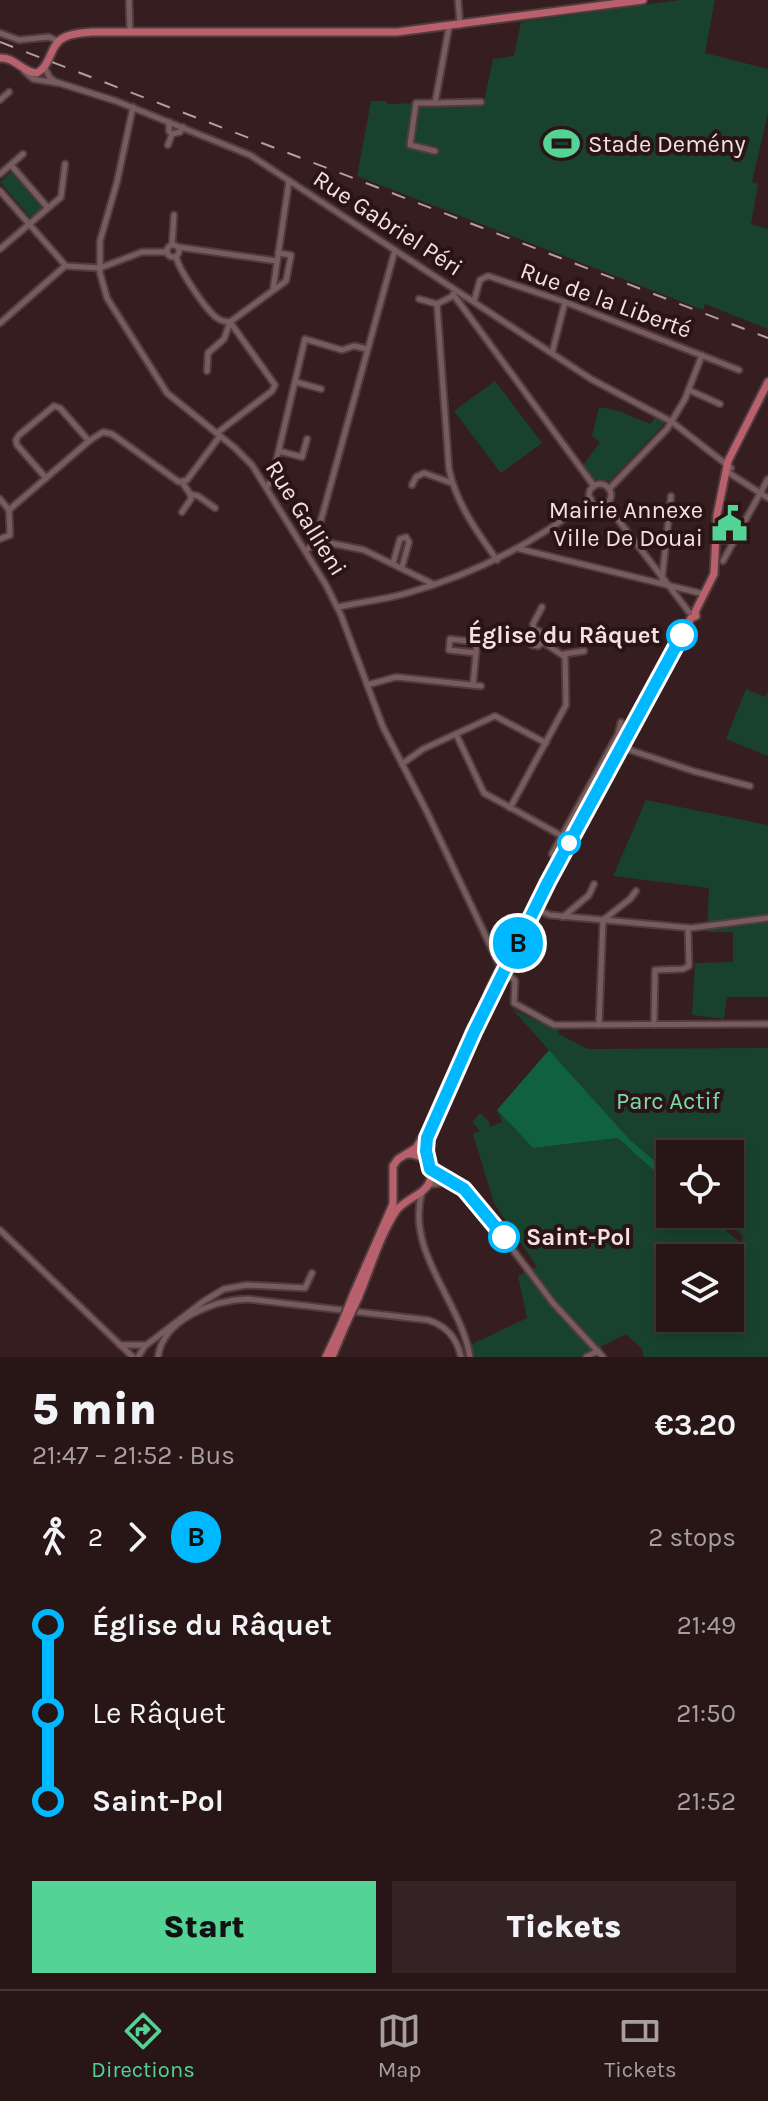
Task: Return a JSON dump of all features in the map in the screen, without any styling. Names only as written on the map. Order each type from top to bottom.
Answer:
[{"type":"main road","points":[[0,58],[15,61],[32,72],[45,68],[58,41],[80,34],[130,31],[383,33],[643,0]]},
{"type":"main road","points":[[329,1357],[392,1208],[393,1166],[423,1137],[501,968],[692,614],[706,595],[714,574],[717,515],[724,482],[768,384]]},
{"type":"main road","points":[[356,1296],[394,1215],[403,1203],[422,1190],[429,1166],[426,1147],[428,1134],[494,991],[501,968]]},
{"type":"main road","points":[[407,1154],[417,1155],[429,1166]]},
{"type":"main road","points":[[394,1184],[403,1193],[422,1190]]},
{"type":"street","points":[[129,0],[130,31]]},
{"type":"street","points":[[458,0],[460,25]]},
{"type":"street","points":[[435,103],[449,27]]},
{"type":"street","points":[[0,33],[19,40],[49,37],[58,41]]},
{"type":"street","name":"Rue Gabriel Péri","points":[[15,61],[33,79],[63,83],[133,107],[250,155],[566,363],[672,422],[728,470],[768,498]]},
{"type":"street","points":[[45,68],[50,78],[63,83]]},
{"type":"street","points":[[0,100],[9,92]]},
{"type":"street","points":[[435,151],[410,145],[416,103],[481,102]]},
{"type":"street","name":"Rue Gallieni","points":[[133,107],[99,254],[109,303],[161,386],[177,403],[248,460],[338,607],[383,727],[501,968],[515,981],[515,1004],[554,1025],[599,1025]]},
{"type":"street","points":[[169,122],[172,134]]},
{"type":"street","points":[[172,134],[180,132],[183,127]]},
{"type":"street","points":[[168,145],[172,134]]},
{"type":"street","points":[[0,174],[23,154]]},
{"type":"street","points":[[0,249],[62,195],[65,164]]},
{"type":"street","points":[[11,165],[48,208]]},
{"type":"street","points":[[273,290],[289,181]]},
{"type":"street","points":[[0,191],[66,266]]},
{"type":"street","points":[[174,215],[179,266],[213,313],[230,322],[275,386],[218,434],[182,482]]},
{"type":"street","points":[[0,323],[66,266],[100,268],[142,252],[167,252],[175,246],[277,261]]},
{"type":"street","points":[[305,551],[315,540],[395,250]]},
{"type":"street","points":[[167,252],[171,257],[176,256]]},
{"type":"street","points":[[207,371],[208,353],[224,339],[230,322],[286,281],[291,255],[278,253]]},
{"type":"street","points":[[99,254],[115,263]]},
{"type":"street","name":"Rue de la Liberté","points":[[474,301],[480,281],[486,276],[565,302],[739,370]]},
{"type":"street","points":[[419,299],[437,304],[453,296],[455,288]]},
{"type":"street","points":[[453,296],[594,486]]},
{"type":"street","points":[[552,353],[565,302]]},
{"type":"street","points":[[437,304],[452,483],[474,529],[497,560]]},
{"type":"street","points":[[267,487],[279,451],[305,339],[342,350],[354,346],[367,349]]},
{"type":"street","points":[[609,489],[672,422],[689,390],[702,355]]},
{"type":"street","points":[[296,382],[321,389]]},
{"type":"street","points":[[689,390],[720,404]]},
{"type":"street","points":[[46,478],[17,445],[19,435],[54,406],[60,408],[89,441]]},
{"type":"street","points":[[9,510],[99,433],[112,434],[174,481],[182,482],[191,499],[182,512]]},
{"type":"street","points":[[279,451],[302,457],[307,439]]},
{"type":"street","points":[[412,485],[416,477],[424,473],[452,483]]},
{"type":"street","points":[[723,561],[768,479]]},
{"type":"street","points":[[602,484],[609,489],[611,497],[606,504],[597,505],[591,499],[590,492],[594,486],[602,484]]},
{"type":"street","points":[[190,494],[215,508]]},
{"type":"street","points":[[664,582],[671,496]]},
{"type":"street","points":[[0,499],[9,510],[10,535],[0,539]]},
{"type":"street","points":[[338,607],[393,597],[434,585],[497,560],[591,499]]},
{"type":"street","points":[[606,504],[692,614]]},
{"type":"street","points":[[393,563],[400,539],[406,537],[408,544],[402,567]]},
{"type":"street","points":[[315,540],[354,547],[402,567],[434,585]]},
{"type":"street","points":[[716,540],[735,540]]},
{"type":"street","points":[[519,548],[706,595]]},
{"type":"street","points":[[534,630],[533,624],[542,607]]},
{"type":"street","points":[[534,630],[528,635],[529,643],[536,646],[543,642]]},
{"type":"street","points":[[534,630],[543,634],[543,642]]},
{"type":"street","points":[[473,685],[476,653],[477,642],[450,639],[449,650],[476,653]]},
{"type":"street","points":[[543,642],[564,654],[584,651]]},
{"type":"street","points":[[510,808],[566,702],[564,654]]},
{"type":"street","points":[[367,685],[392,677],[481,686]]},
{"type":"street","points":[[402,764],[423,749],[495,716],[546,743]]},
{"type":"street","points":[[552,854],[618,734],[621,722]]},
{"type":"street","points":[[456,734],[483,792],[562,836]]},
{"type":"street","points":[[621,747],[750,786]]},
{"type":"street","points":[[563,917],[589,895],[594,884]]},
{"type":"street","points":[[636,891],[603,920],[599,1025],[768,1024]]},
{"type":"street","points":[[533,908],[563,917],[688,928],[768,916]]},
{"type":"street","points":[[654,1025],[655,970],[686,968],[690,961],[688,928]]},
{"type":"street","points":[[429,1166],[461,1187],[473,1199],[553,1303],[603,1357]]},
{"type":"street","points":[[470,1357],[467,1342],[424,1246],[420,1205],[422,1190],[443,1183],[473,1199]]},
{"type":"street","points":[[0,1230],[135,1357],[149,1343],[221,1291],[247,1285],[305,1288],[312,1273]]},
{"type":"street","points":[[156,1355],[167,1334],[192,1314],[219,1303],[248,1299],[428,1320],[451,1334],[461,1357]]},
{"type":"street","points":[[120,1345],[136,1347],[149,1343]]},
{"type":"street","points":[[586,1357],[598,1351]]},
{"type":"green space","name":"Stade Demény","points":[[680,0],[715,0],[705,53],[768,69],[768,113],[752,182],[758,184],[751,224],[768,229],[768,329],[705,304],[703,310],[357,176],[371,101],[386,101],[387,104],[484,101],[493,59],[514,56],[521,22]]},
{"type":"green space","points":[[11,172],[42,208],[31,218],[0,182]]},
{"type":"green space","points":[[495,381],[542,443],[501,473],[454,411]]},
{"type":"green space","points":[[599,407],[619,411],[650,424],[655,418],[665,423],[610,481],[591,479],[583,466],[600,442],[592,436]]},
{"type":"green space","points":[[746,689],[765,697],[768,691],[768,756],[726,739]]},
{"type":"green space","points":[[646,800],[768,825],[768,997],[727,997],[724,1019],[692,1015],[695,963],[733,962],[733,932],[707,932],[709,888],[613,876]]},
{"type":"green space","name":"Parc Actif","points":[[512,1009],[548,1026],[558,1027],[559,1034],[588,1049],[768,1048],[768,1357],[644,1357],[642,1349],[626,1334],[580,1357],[471,1357],[466,1347],[527,1318],[518,1276],[537,1267],[494,1203],[473,1134],[480,1131],[472,1122],[480,1113],[488,1120],[490,1127],[502,1122],[497,1110],[533,1148],[618,1138],[656,1172],[656,1228],[723,1228],[741,1243],[743,1236],[734,1228],[744,1228],[744,1140],[656,1140],[656,1162],[630,1140]]},
{"type":"green space","points":[[549,1050],[630,1140],[656,1162],[656,1172],[618,1138],[533,1148],[497,1110]]},
{"type":"railway","points":[[0,42],[768,338]]},
{"type":"bus line","name":"B","points":[[504,1237],[464,1189],[430,1169],[426,1141],[474,1032],[548,882],[682,635]]},
{"type":"place","name":"Stade Demény","points":[[562,144]]},
{"type":"place","name":"Mairie Annexe Ville De Douai","points":[[729,524]]},
{"type":"place","name":"Église du Râquet","points":[[682,635]]},
{"type":"place","name":"Saint-Pol","points":[[504,1237]]}]
